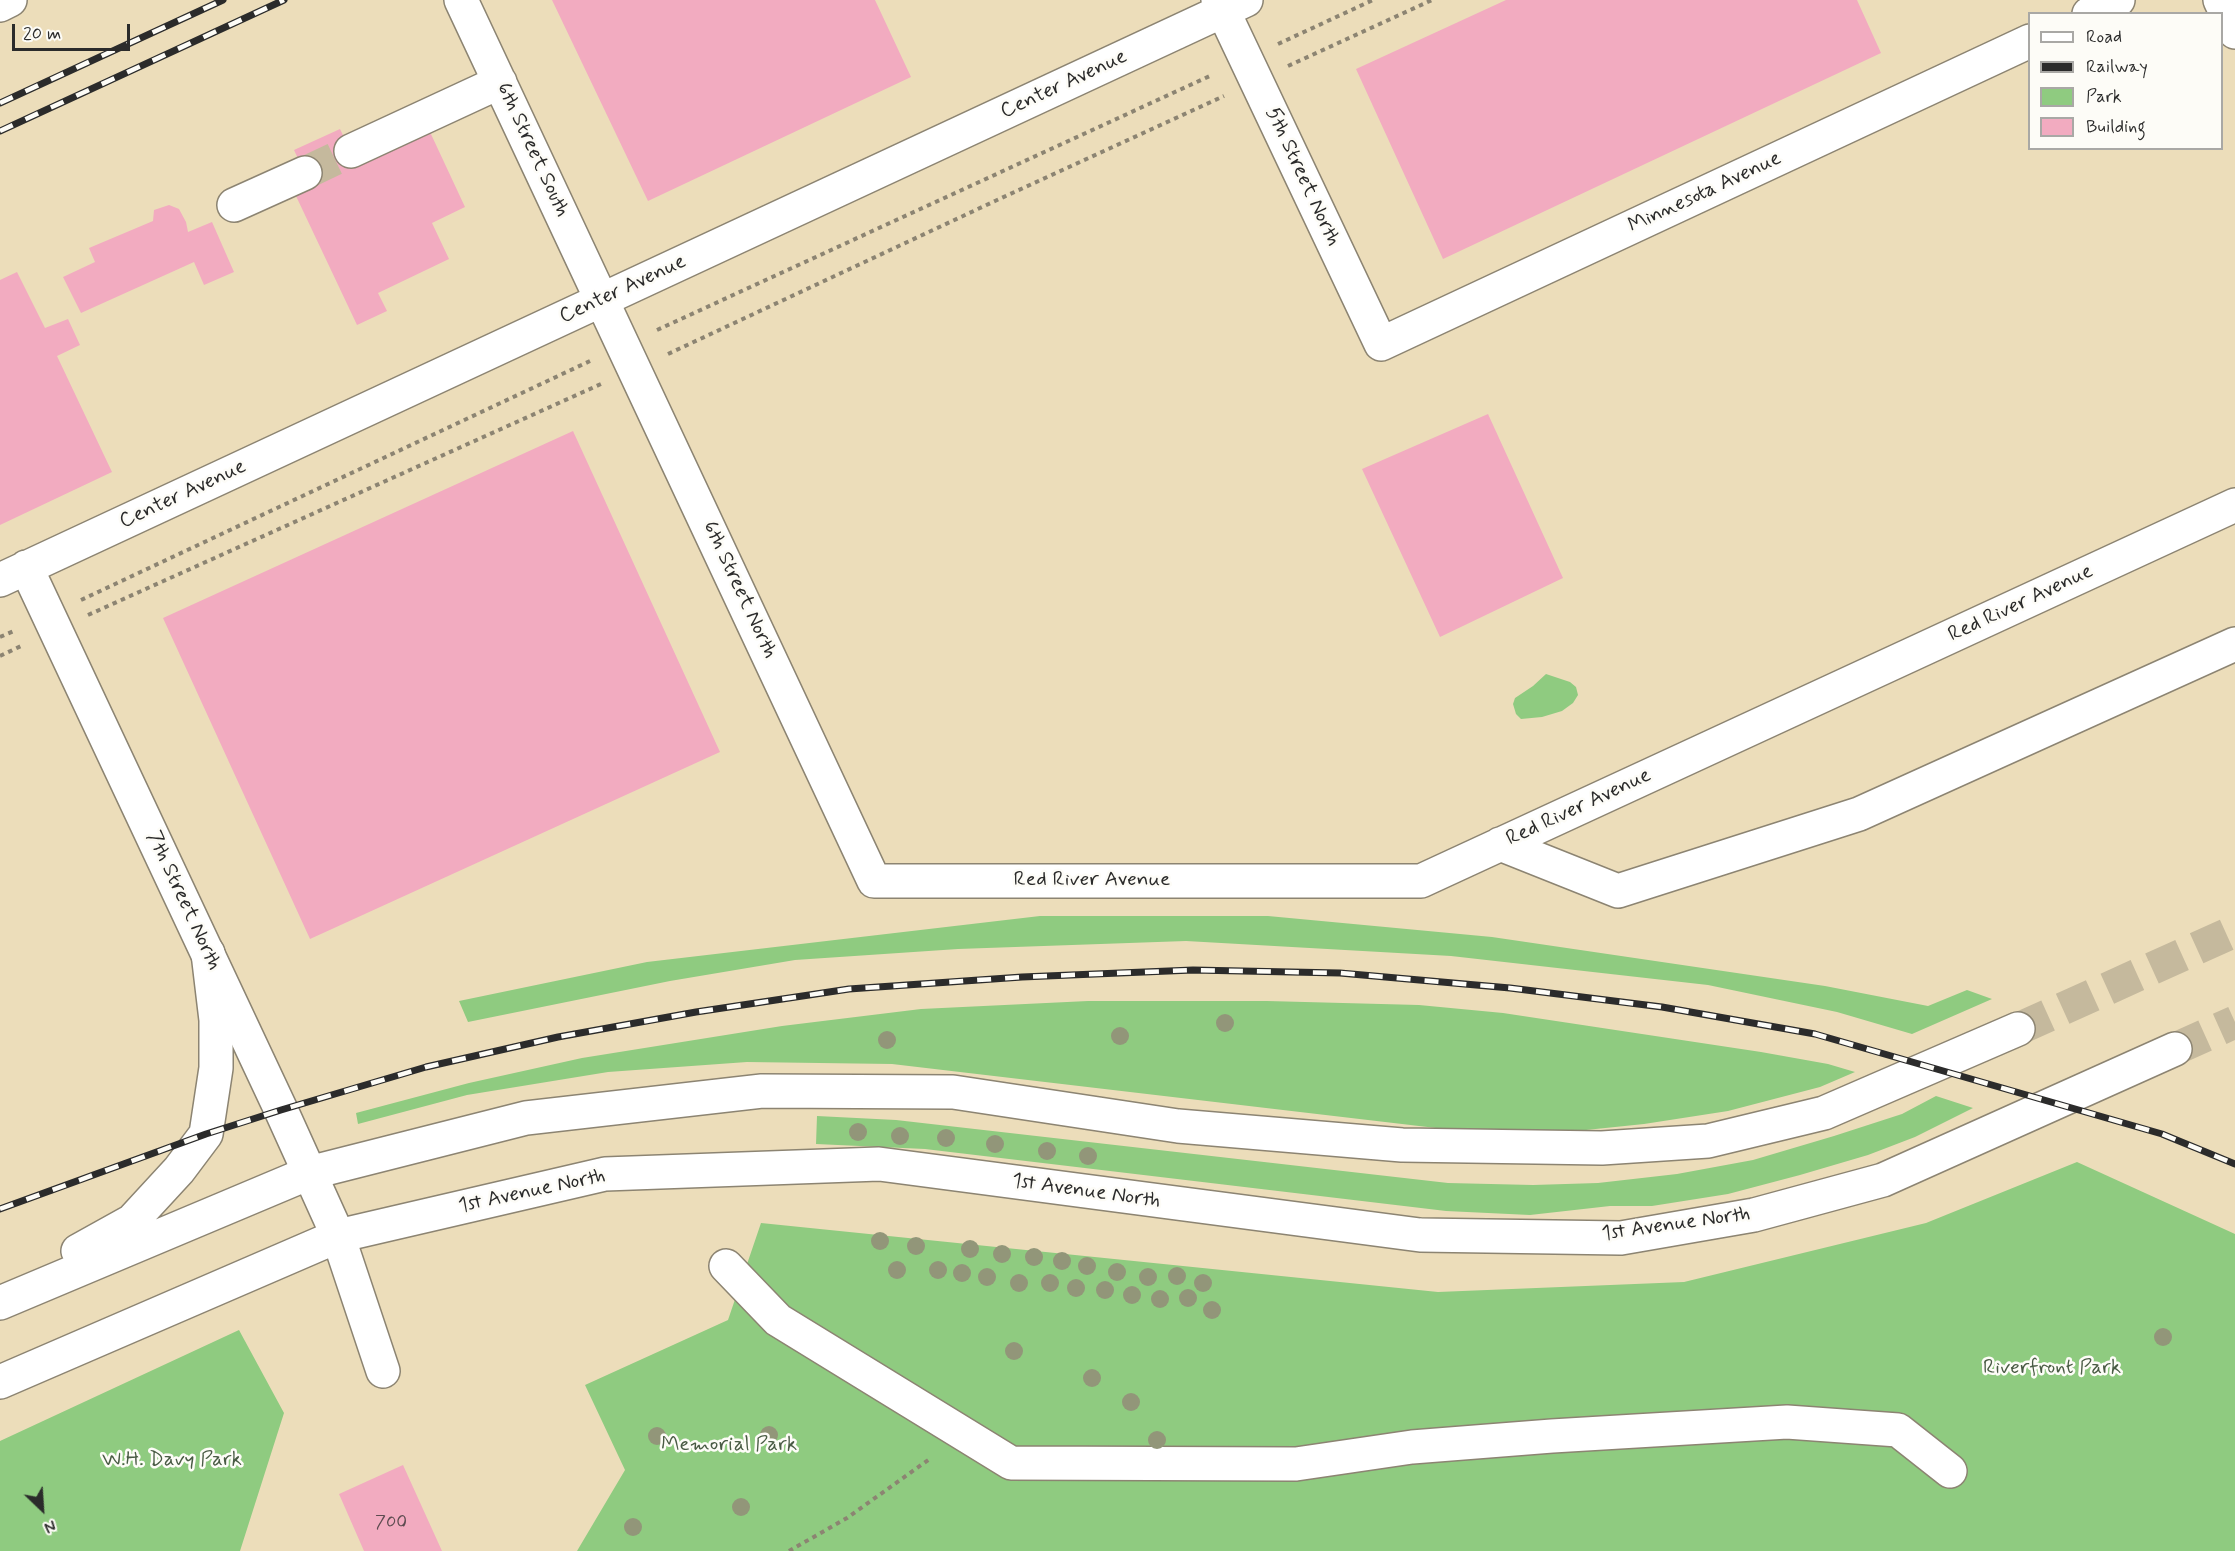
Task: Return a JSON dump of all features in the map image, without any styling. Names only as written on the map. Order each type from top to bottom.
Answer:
[{"type":"street","points":[[0,5],[10,0]]},
{"type":"street","name":"6th Street South","points":[[461,0],[601,300]]},
{"type":"street","points":[[2093,12],[2118,0]]},
{"type":"street","points":[[2220,0],[2235,32]]},
{"type":"street","name":"5th Street North","points":[[1229,4],[1251,70],[1381,344]]},
{"type":"street","name":"Center Avenue","points":[[13,574],[1229,4]]},
{"type":"street","name":"Minnesota Avenue","points":[[1381,344],[2028,42]]},
{"type":"street","points":[[351,151],[500,82]]},
{"type":"street","points":[[234,205],[305,172]]},
{"type":"street","name":"6th Street North","points":[[601,300],[874,881]]},
{"type":"street","name":"Red River Avenue","points":[[874,881],[1421,881],[2235,506]]},
{"type":"street","name":"7th Street North","points":[[13,574],[52,622],[208,953],[338,1236],[383,1371]]},
{"type":"street","points":[[1500,844],[1618,891],[1859,814],[2235,644]]},
{"type":"street","points":[[0,1294],[132,1221],[179,1170],[206,1134],[216,1068],[216,1020],[208,953]]},
{"type":"street","points":[[0,1303],[309,1173],[526,1118],[762,1091],[952,1092],[1178,1126],[1402,1145],[1602,1148],[1707,1141],[1824,1113],[2018,1029]]},
{"type":"street","name":"1st Avenue North","points":[[0,1382],[338,1236],[604,1174],[879,1164],[1420,1235],[1621,1238],[1754,1215],[1883,1180],[2175,1049]]},
{"type":"street","points":[[726,1266],[778,1320],[1011,1463],[1296,1464],[1412,1447],[1787,1422],[1898,1430],[1950,1471]]},
{"type":"path","points":[[0,637],[52,622],[1251,70],[1373,0]]},
{"type":"path","points":[[0,656],[52,622],[1251,70],[1432,0]]},
{"type":"path","points":[[789,1551],[847,1518],[965,1434]]},
{"type":"green space","points":[[1546,674],[1570,682],[1576,687],[1578,695],[1573,703],[1562,711],[1542,717],[1521,719],[1516,714],[1513,704],[1515,698]]},
{"type":"green space","points":[[1040,916],[1268,916],[1492,937],[1825,986],[1928,1006],[1967,990],[1992,999],[1912,1034],[1837,1012],[1708,985],[1451,956],[1186,941],[958,949],[795,960],[670,981],[468,1022],[459,1001],[647,962]]},
{"type":"green space","points":[[1088,1001],[1267,1001],[1419,1005],[1503,1013],[1761,1052],[1828,1064],[1855,1072],[1820,1087],[1728,1111],[1644,1124],[1557,1133],[1453,1130],[892,1064],[747,1062],[608,1072],[467,1095],[358,1124],[356,1113],[469,1083],[582,1058],[782,1026],[921,1009]]},
{"type":"green space","points":[[1936,1096],[1973,1108],[1915,1137],[1868,1155],[1728,1194],[1652,1206],[1610,1206],[1530,1215],[1446,1211],[925,1149],[816,1144],[817,1116],[896,1120],[1448,1183],[1533,1185],[1598,1183],[1677,1174],[1753,1160],[1902,1114]]},
{"type":"green space","name":"Riverfront Park","points":[[2077,1162],[2235,1234],[2235,1551],[577,1551],[625,1470],[585,1385],[728,1320],[761,1223],[1438,1292],[1684,1282],[1926,1223]]},
{"type":"green space","name":"W.H. Davy Park","points":[[239,1330],[284,1413],[240,1551],[0,1551],[0,1441]]},
{"type":"building","points":[[552,0],[875,0],[911,77],[648,201]]},
{"type":"building","points":[[1506,0],[1857,0],[1881,53],[1443,259],[1356,69]]},
{"type":"building","points":[[340,129],[358,166],[430,132],[465,207],[432,223],[449,259],[378,293],[387,311],[357,325],[296,196],[312,188],[294,150]]},
{"type":"building","points":[[169,205],[179,209],[188,232],[212,222],[234,272],[204,285],[194,262],[81,313],[63,277],[95,262],[89,248],[153,221],[154,210]]},
{"type":"building","points":[[17,272],[45,328],[68,319],[80,345],[57,356],[112,472],[0,525],[0,280]]},
{"type":"building","points":[[1488,414],[1563,578],[1440,637],[1362,469]]},
{"type":"building","points":[[573,431],[720,752],[310,939],[163,618]]},
{"type":"building","points":[[403,1465],[442,1551],[364,1551],[339,1494]]},
{"type":"tunnel","points":[[305,173],[351,151]]},
{"type":"tunnel","points":[[2018,1029],[2235,931]]},
{"type":"tunnel","points":[[2175,1049],[2235,1022]]},
{"type":"railway","points":[[0,103],[223,0]]},
{"type":"railway","points":[[0,131],[284,0]]},
{"type":"railway","points":[[0,1209],[206,1134],[281,1110],[426,1067],[558,1037],[696,1012],[849,989],[1022,977],[1193,970],[1340,973],[1510,988],[1662,1007],[1815,1034],[2162,1134],[2235,1164]]},
{"type":"park label","name":"Memorial Park","points":[[729,1446]]}]
